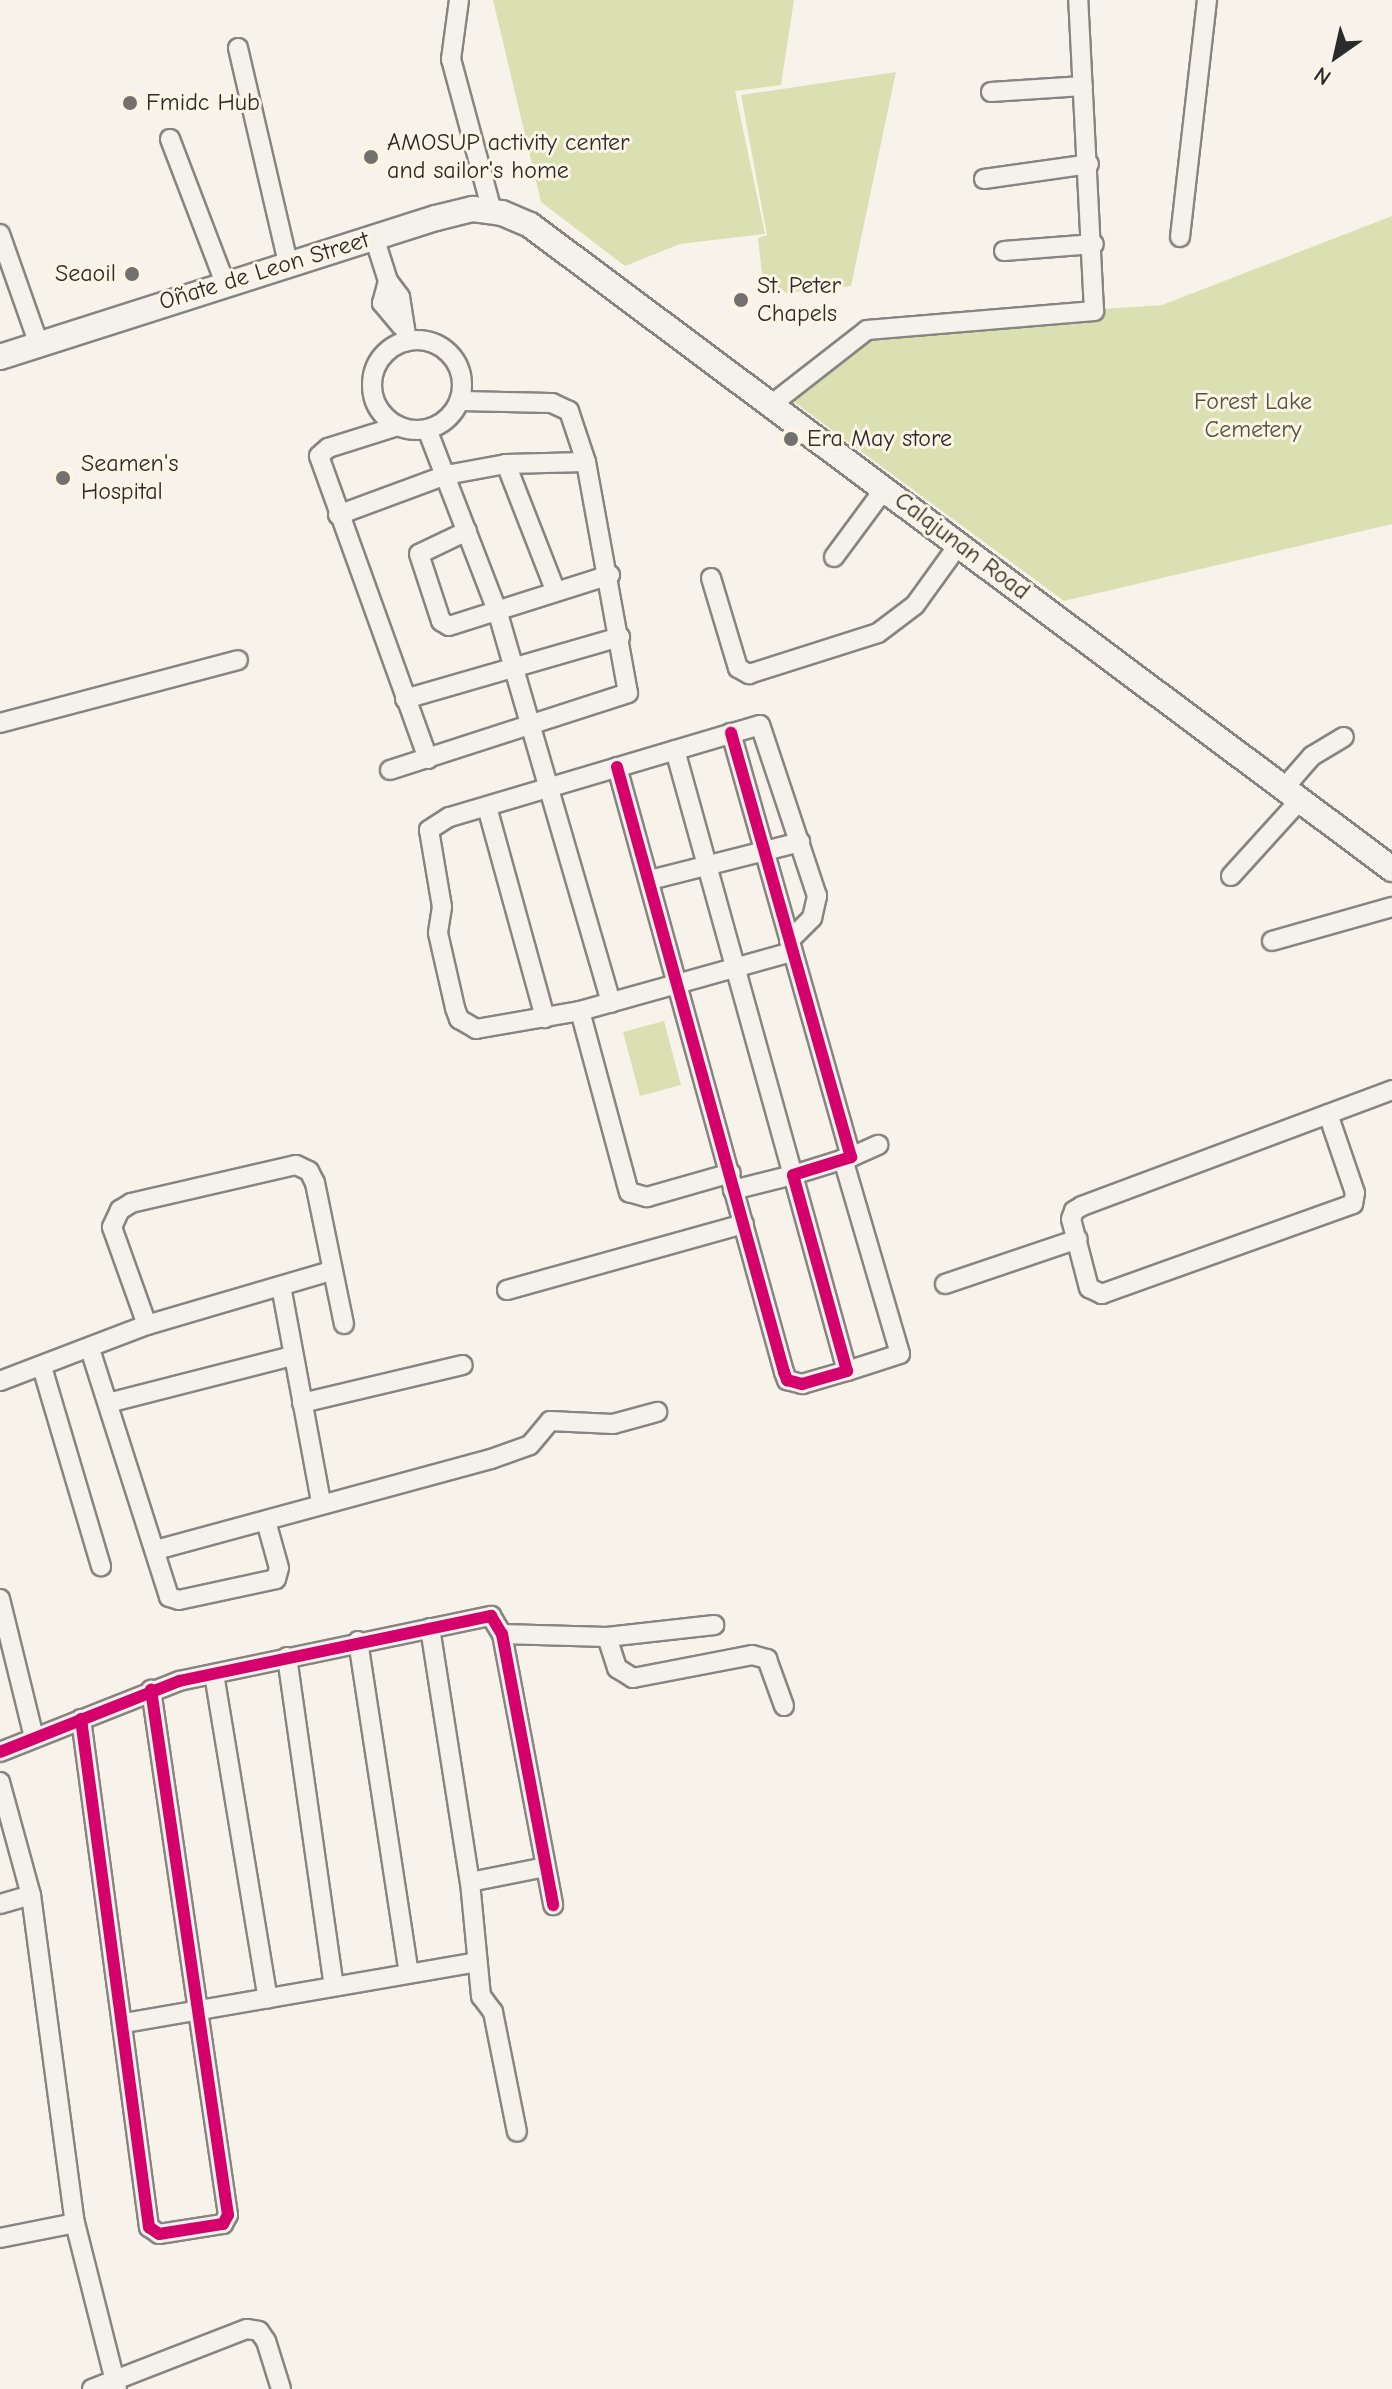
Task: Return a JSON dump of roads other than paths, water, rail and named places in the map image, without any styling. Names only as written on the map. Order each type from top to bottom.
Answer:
[{"type":"main road","name":"Oñate de Leon Street","points":[[0,357],[288,263],[473,209],[492,211],[530,225]]},
{"type":"main road","name":"Calajunan Road","points":[[530,225],[1392,869]]},
{"type":"street","points":[[459,0],[451,59],[492,211]]},
{"type":"street","points":[[772,404],[867,330],[1091,313],[1096,306],[1094,244],[1078,0]]},
{"type":"street","points":[[1180,237],[1207,0]]},
{"type":"street","points":[[238,48],[288,263]]},
{"type":"street","points":[[991,92],[1083,86]]},
{"type":"street","points":[[170,139],[225,283]]},
{"type":"street","points":[[984,179],[1089,164]]},
{"type":"street","points":[[0,234],[39,345]]},
{"type":"street","points":[[374,237],[388,281],[382,303],[404,334],[447,352],[461,375],[459,401],[452,414],[427,429],[398,426],[321,452],[338,515],[428,759]]},
{"type":"street","points":[[1004,251],[1094,244]]},
{"type":"street","points":[[398,426],[376,403],[372,387],[382,357],[404,334]]},
{"type":"street","points":[[390,770],[628,693],[610,575],[586,462],[562,405],[459,401]]},
{"type":"street","points":[[427,429],[497,610],[611,1003]]},
{"type":"street","points":[[338,515],[446,475],[506,464],[586,462]]},
{"type":"street","points":[[506,464],[556,592]]},
{"type":"street","points":[[834,557],[885,488]]},
{"type":"street","points":[[467,531],[420,550],[418,560],[441,621],[449,626],[610,575]]},
{"type":"street","points":[[711,578],[738,668],[749,674],[878,633],[915,605],[959,544]]},
{"type":"street","points":[[405,699],[513,665],[620,637]]},
{"type":"street","points":[[0,723],[238,660]]},
{"type":"street","points":[[760,725],[766,730],[818,905],[791,946],[736,968],[580,1011],[476,1029],[459,1019],[455,1008],[438,933],[442,907],[429,830],[439,821],[550,786],[760,725]]},
{"type":"street","points":[[617,767],[787,1380],[802,1384],[847,1371],[900,1354],[731,733]]},
{"type":"street","points":[[1231,876],[1292,794],[1312,756],[1344,737]]},
{"type":"street","points":[[675,750],[847,1371]]},
{"type":"street","points":[[487,807],[545,1018]]},
{"type":"street","points":[[650,880],[800,842]]},
{"type":"street","points":[[1272,941],[1392,907]]},
{"type":"street","points":[[580,1011],[629,1192],[647,1197],[793,1175],[878,1145]]},
{"type":"street","points":[[1328,1114],[1355,1193],[1353,1204],[1102,1294],[1089,1288],[1071,1219],[1082,1206],[1392,1090]]},
{"type":"street","points":[[147,1325],[112,1227],[120,1210],[131,1203],[296,1165],[309,1171],[315,1183],[344,1324]]},
{"type":"street","points":[[507,1290],[744,1224]]},
{"type":"street","points":[[945,1284],[1078,1239]]},
{"type":"street","points":[[0,1381],[147,1325],[331,1271]]},
{"type":"street","points":[[281,1286],[321,1502]]},
{"type":"street","points":[[90,1349],[172,1599],[276,1579],[279,1568],[266,1521]]},
{"type":"street","points":[[108,1403],[293,1356]]},
{"type":"street","points":[[302,1403],[463,1365]]},
{"type":"street","points":[[42,1367],[101,1566]]},
{"type":"street","points":[[156,1550],[524,1447],[550,1421],[613,1424],[657,1412]]},
{"type":"street","points":[[0,1599],[34,1737]]},
{"type":"street","points":[[0,1752],[151,1690],[483,1614],[495,1618],[502,1634],[553,1905]]},
{"type":"street","points":[[502,1634],[607,1637],[714,1625]]},
{"type":"street","points":[[430,1628],[470,1882],[481,1996],[493,2012],[517,2132]]},
{"type":"street","points":[[607,1637],[617,1668],[633,1678],[752,1655],[767,1659],[784,1706]]},
{"type":"street","points":[[358,1641],[409,1973]]},
{"type":"street","points":[[287,1657],[334,1986]]},
{"type":"street","points":[[214,1674],[268,1999]]},
{"type":"street","points":[[81,1719],[149,2227],[159,2234],[223,2224],[228,2215],[195,2011],[151,1690]]},
{"type":"street","points":[[0,1782],[31,1895],[75,2223],[115,2384]]},
{"type":"street","points":[[470,1882],[546,1867]]},
{"type":"street","points":[[0,1904],[31,1895]]},
{"type":"street","points":[[124,2023],[477,1962]]},
{"type":"street","points":[[0,2238],[75,2223]]},
{"type":"street","points":[[92,2389],[115,2384],[247,2329],[259,2331],[266,2341],[281,2389]]},
{"type":"place","name":"Fmidc Hub","points":[[130,103]]},
{"type":"place","name":"AMOSUP activity center and sailor's home","points":[[371,157]]},
{"type":"place","name":"Seaoil","points":[[132,274]]},
{"type":"place","name":"St. Peter Chapels","points":[[741,300]]},
{"type":"place","name":"Era May store","points":[[791,439]]},
{"type":"place","name":"Seamen's Hospital","points":[[63,478]]},
{"type":"park label","name":"Forest Lake Cemetery","points":[[1253,416]]}]
